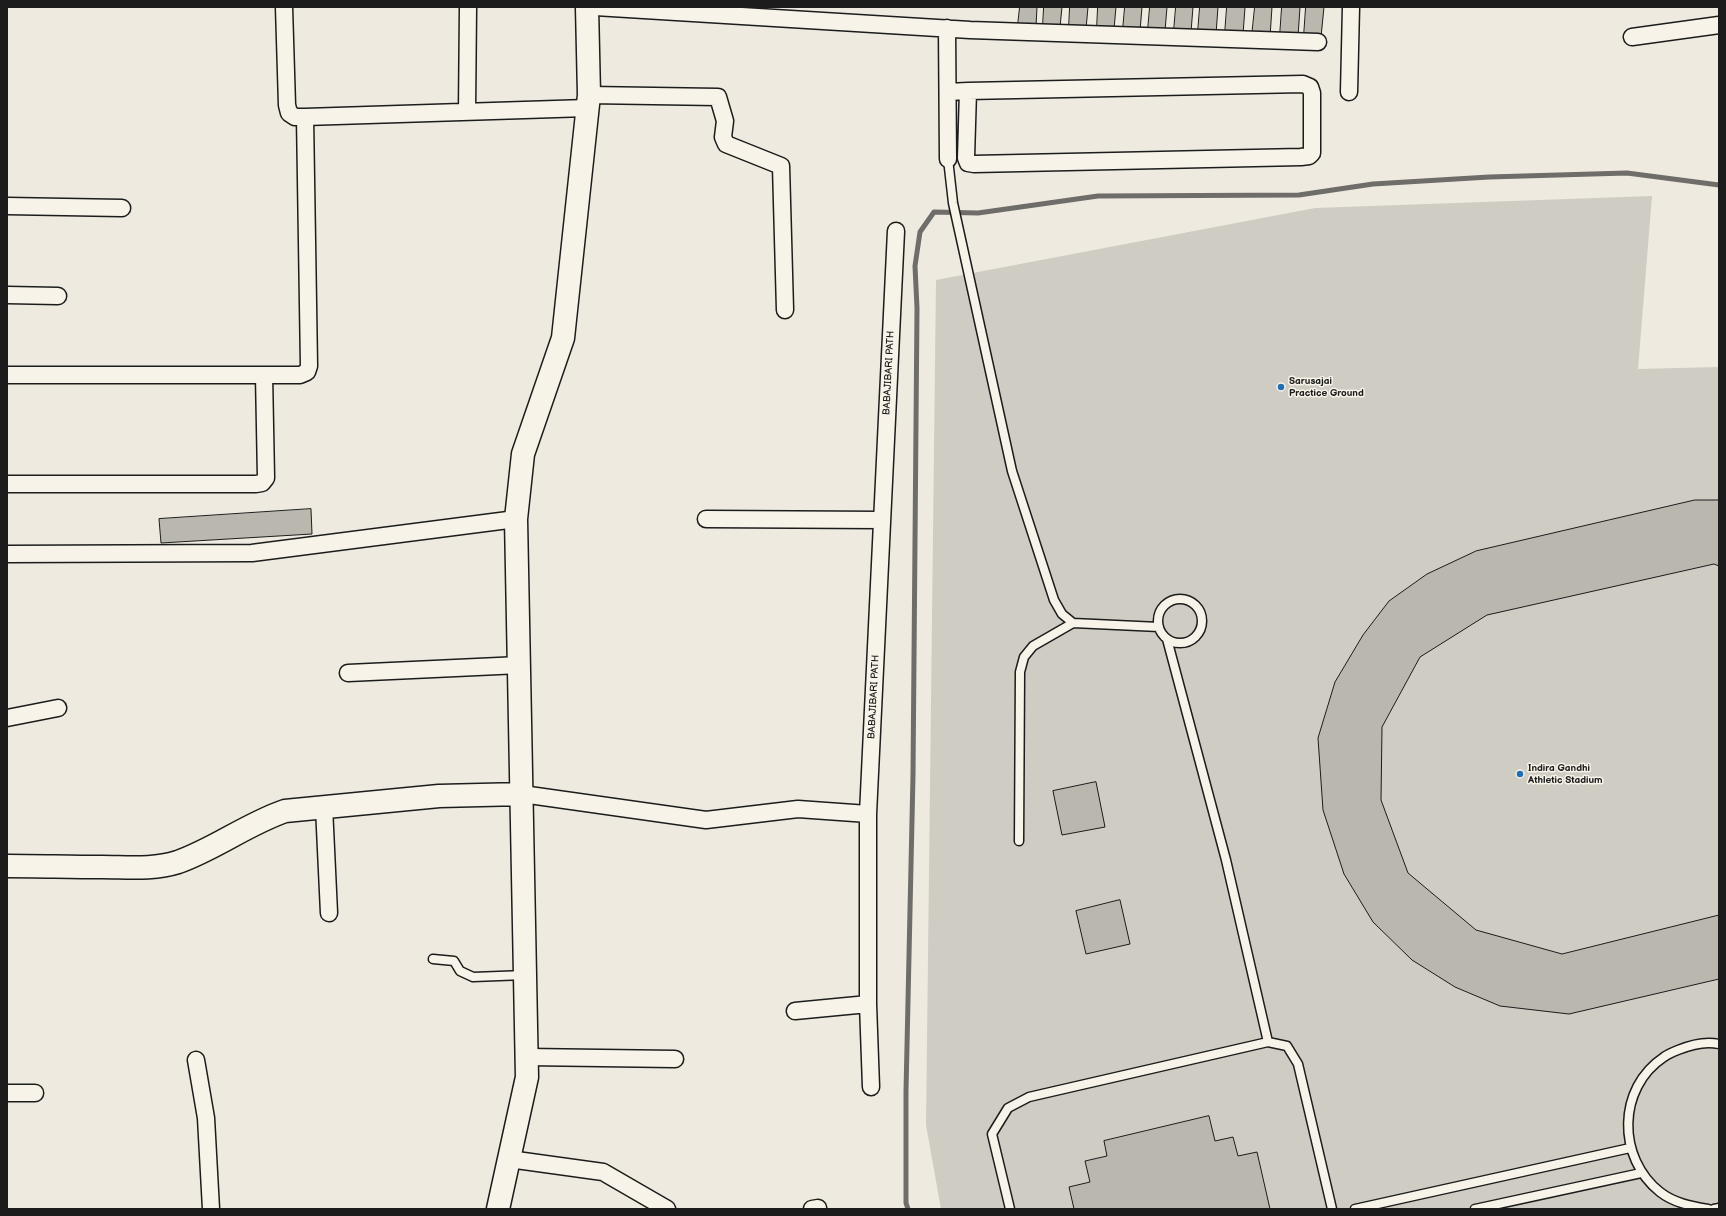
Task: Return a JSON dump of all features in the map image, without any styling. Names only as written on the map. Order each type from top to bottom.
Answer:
[{"type":"street","points":[[284,7],[287,105],[289,113],[295,117],[467,112],[588,101],[718,97],[725,121],[723,137],[726,144],[781,166],[785,310]]},
{"type":"street","points":[[467,112],[468,7]]},
{"type":"street","points":[[498,1209],[527,1077],[516,519],[523,454],[563,338],[588,101],[587,7]]},
{"type":"street","points":[[594,7],[947,28],[1318,42]]},
{"type":"street","points":[[1349,92],[1351,7]]},
{"type":"street","points":[[1632,36],[1719,25]]},
{"type":"street","points":[[947,28],[948,158]]},
{"type":"street","points":[[948,92],[968,91],[1303,84],[1310,88],[1312,93],[1312,153],[1309,156],[1302,157],[968,163],[966,158],[968,91]]},
{"type":"street","points":[[7,375],[300,375],[307,372],[309,366],[305,117]]},
{"type":"street","points":[[7,206],[122,208]]},
{"type":"street","name":"BABAJIBARI PATH","points":[[871,1087],[868,1004],[868,814],[896,231]]},
{"type":"street","points":[[7,295],[58,296]]},
{"type":"street","points":[[7,484],[256,484],[262,482],[266,478],[264,375]]},
{"type":"street","points":[[7,554],[252,553],[516,519]]},
{"type":"street","points":[[706,519],[882,520]]},
{"type":"street","points":[[348,673],[520,665]]},
{"type":"street","points":[[7,718],[58,708]]},
{"type":"street","points":[[7,866],[159,866],[195,856],[266,817],[285,811],[439,796],[522,794],[706,820],[798,809],[868,814]]},
{"type":"street","points":[[324,807],[329,913]]},
{"type":"street","points":[[795,1011],[868,1004]]},
{"type":"street","points":[[527,1057],[675,1059]]},
{"type":"street","points":[[196,1060],[206,1118],[211,1209]]},
{"type":"street","points":[[7,1093],[35,1093]]},
{"type":"street","points":[[509,1159],[603,1172],[667,1209]]},
{"type":"lane","points":[[948,158],[953,203],[1012,471],[1054,600],[1062,614],[1073,623]]},
{"type":"lane","points":[[1183,599],[1196,606],[1202,619],[1202,626],[1199,633],[1188,642],[1173,642],[1167,639],[1162,634],[1159,627],[1158,620],[1160,613],[1169,602],[1183,599]]},
{"type":"lane","points":[[1019,841],[1020,672],[1024,657],[1033,646],[1073,623],[1159,627]]},
{"type":"lane","points":[[1167,639],[1226,860],[1268,1042]]},
{"type":"lane","points":[[432,959],[454,962],[460,971],[473,978],[526,975]]},
{"type":"lane","points":[[1010,1209],[992,1134],[1008,1108],[1029,1097],[1268,1042],[1287,1046],[1298,1064],[1332,1209]]},
{"type":"lane","points":[[1708,1209],[1684,1205],[1660,1193],[1642,1173],[1630,1148],[1627,1122],[1632,1097],[1645,1074],[1664,1057],[1687,1046],[1713,1043],[1719,1044]]},
{"type":"lane","points":[[1355,1209],[1630,1148]]},
{"type":"lane","points":[[1475,1209],[1642,1173]]},
{"type":"lane","points":[[1714,1209],[1719,1208]]},
{"type":"shaded area","points":[[1652,196],[1638,369],[1719,367],[1719,1209],[941,1209],[926,1125],[936,280],[1315,208]]},
{"type":"building","points":[[1020,7],[1037,7],[1036,26],[1018,25]]},
{"type":"building","points":[[1044,7],[1062,7],[1060,27],[1043,26]]},
{"type":"building","points":[[1070,7],[1088,7],[1086,29],[1069,27]]},
{"type":"building","points":[[1098,7],[1116,7],[1114,29],[1097,28]]},
{"type":"building","points":[[1125,7],[1142,7],[1140,31],[1123,30]]},
{"type":"building","points":[[1150,7],[1167,7],[1165,31],[1148,30]]},
{"type":"building","points":[[1176,7],[1193,7],[1191,32],[1174,31]]},
{"type":"building","points":[[1200,7],[1218,7],[1216,34],[1198,32]]},
{"type":"building","points":[[1227,7],[1245,7],[1243,35],[1225,34]]},
{"type":"building","points":[[1255,7],[1272,7],[1270,37],[1252,36]]},
{"type":"building","points":[[1282,7],[1300,7],[1298,37],[1280,36]]},
{"type":"building","points":[[1306,7],[1324,7],[1321,37],[1304,36]]},
{"type":"building","points":[[1695,500],[1719,500],[1719,566],[1714,564],[1487,615],[1420,657],[1382,727],[1381,800],[1408,873],[1476,930],[1562,954],[1719,915],[1719,979],[1569,1014],[1500,1006],[1455,987],[1412,960],[1373,922],[1344,874],[1323,810],[1318,738],[1335,682],[1363,635],[1389,601],[1427,574],[1476,551]]},
{"type":"building","points":[[311,509],[312,534],[161,543],[159,519]]},
{"type":"building","points":[[1096,782],[1105,827],[1062,835],[1053,791]]},
{"type":"building","points":[[1120,900],[1130,944],[1086,954],[1076,911]]},
{"type":"building","points":[[1209,1116],[1215,1141],[1233,1137],[1238,1156],[1257,1152],[1270,1209],[1074,1209],[1069,1187],[1090,1182],[1085,1161],[1107,1156],[1104,1141]]},
{"type":"waterway","points":[[908,1209],[906,1203],[906,1091],[913,775],[917,308],[915,266],[920,232],[934,212],[978,213],[1098,196],[1299,195],[1373,184],[1489,177],[1627,173],[1719,185]]},
{"type":"place","name":"Sarusajai Practice Ground","points":[[1281,387]]},
{"type":"place","name":"Indira Gandhi Athletic Stadium","points":[[1520,774]]}]
